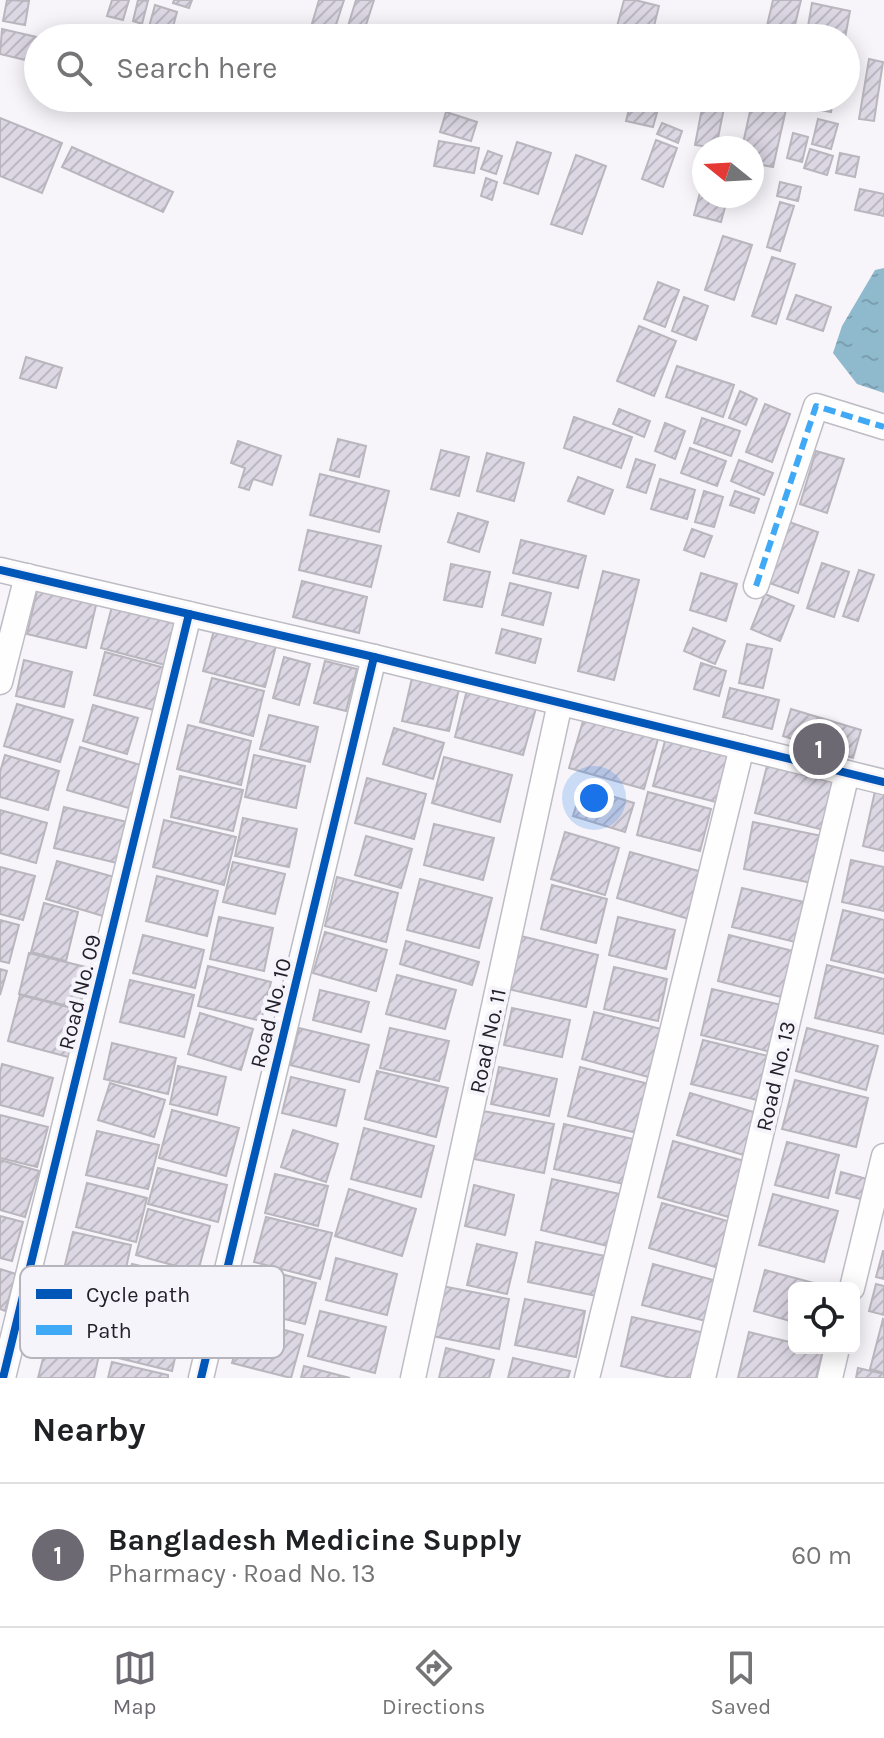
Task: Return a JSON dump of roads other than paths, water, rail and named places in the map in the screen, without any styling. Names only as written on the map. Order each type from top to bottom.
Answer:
[{"type":"street","points":[[756,586],[816,406],[884,427]]},
{"type":"street","points":[[0,570],[374,657],[884,782]]},
{"type":"street","points":[[0,682],[27,576]]},
{"type":"street","name":"Road No. 09","points":[[30,1266],[189,614]]},
{"type":"street","name":"Road No. 10","points":[[228,1266],[374,657]]},
{"type":"street","name":"Road No. 11","points":[[413,1378],[560,703]]},
{"type":"street","points":[[587,1378],[742,747]]},
{"type":"street","name":"Road No. 13","points":[[703,1378],[847,773]]},
{"type":"street","points":[[853,1282],[884,1156]]},
{"type":"street","name":"Road No. 09","points":[[3,1378],[20,1308]]},
{"type":"street","points":[[830,1378],[836,1354]]},
{"type":"street","name":"Road No. 10","points":[[201,1378],[206,1358]]},
{"type":"water","points":[[884,268],[884,393],[857,384],[833,353],[842,326],[875,270]]},
{"type":"place","name":"Bangladesh Medicine Supply","points":[[819,749]]}]
